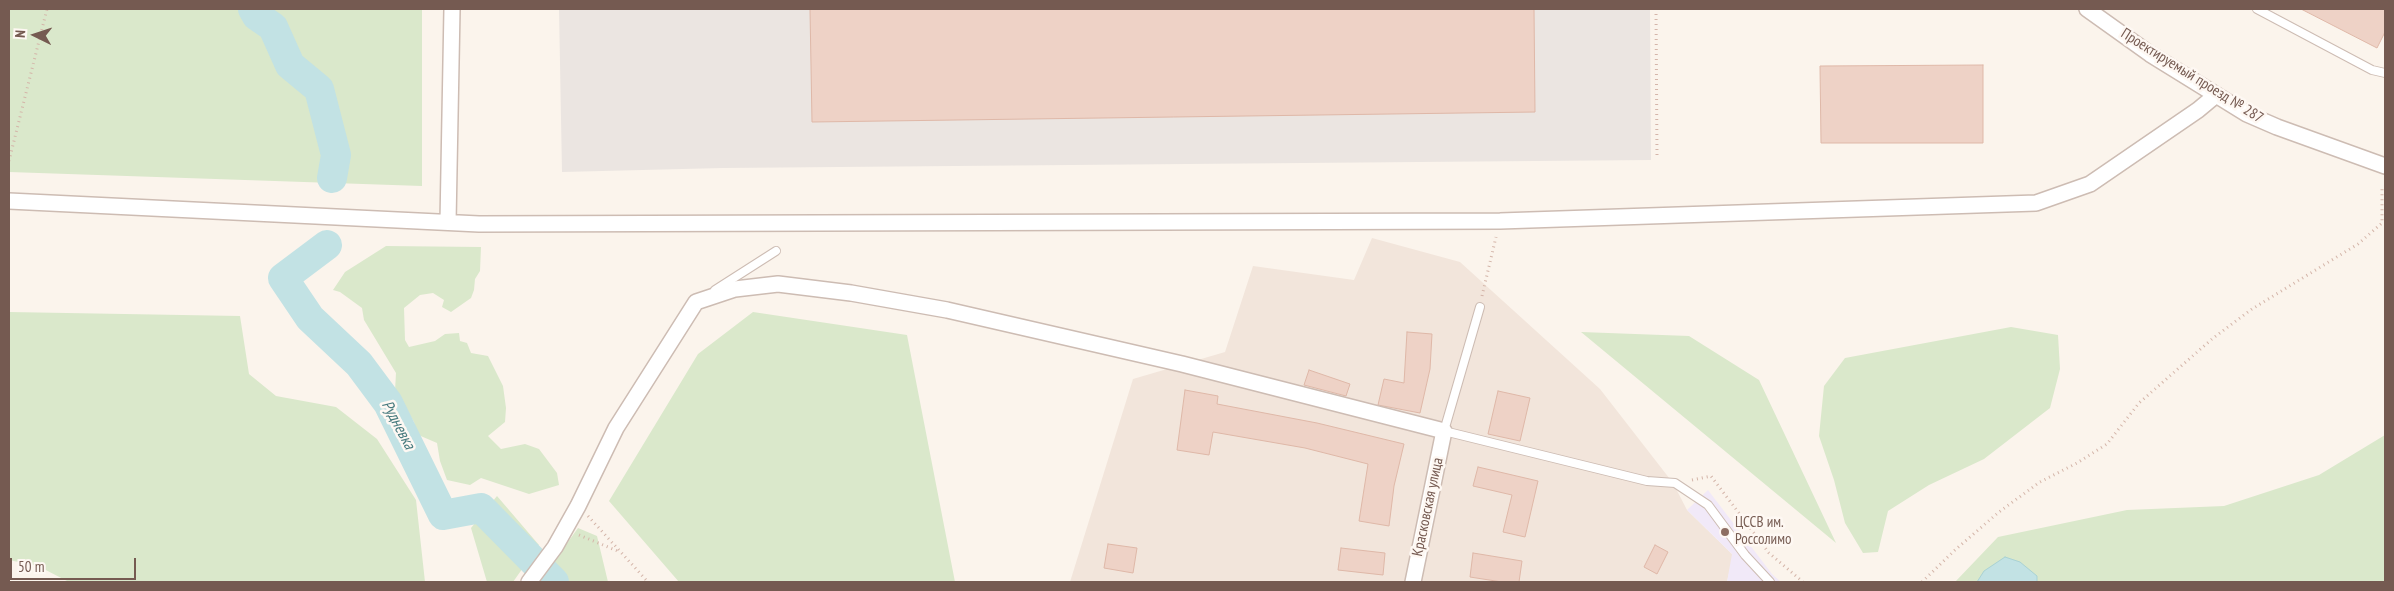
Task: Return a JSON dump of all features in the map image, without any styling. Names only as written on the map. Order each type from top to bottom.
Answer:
[{"type":"street","points":[[448,222],[452,9]]},
{"type":"street","name":"Проектируемый проезд № 287","points":[[2087,9],[2150,54],[2247,114],[2277,127],[2385,166]]},
{"type":"street","points":[[9,201],[448,222],[723,224],[1500,221],[2036,203],[2090,184],[2198,110],[2216,95]]},
{"type":"street","points":[[529,582],[555,547],[578,506],[616,428],[696,302],[735,290],[778,284],[851,293],[947,310],[1182,364],[1444,431]]},
{"type":"street","name":"Красковская улица","points":[[1413,582],[1444,431]]},
{"type":"lane","points":[[2257,9],[2372,70],[2385,73]]},
{"type":"lane","points":[[696,302],[776,252]]},
{"type":"lane","points":[[1480,306],[1444,431],[1647,481],[1675,483],[1708,505],[1745,555],[1770,582]]},
{"type":"path","points":[[9,161],[47,9]]},
{"type":"path","points":[[1656,9],[1657,156]]},
{"type":"path","points":[[1922,582],[1999,512],[2040,482],[2077,463],[2107,444],[2139,403],[2212,339],[2252,309],[2358,244],[2382,223],[2382,188]]},
{"type":"path","points":[[1480,306],[1497,234]]},
{"type":"path","points":[[1675,483],[1711,476],[1769,553],[1802,582]]},
{"type":"path","points":[[578,506],[648,582]]},
{"type":"path","points":[[565,529],[621,552]]},
{"type":"shaded area","points":[[559,9],[1650,9],[1651,160],[723,168],[562,172]]},
{"type":"shaded area","points":[[1372,238],[1460,262],[1600,389],[1673,483],[1687,510],[1733,555],[1727,582],[1070,582],[1133,379],[1225,352],[1253,266],[1354,280]]},
{"type":"shaded area","name":"ЦССВ им. Россолимо","points":[[1708,490],[1772,574],[1781,582],[1727,582],[1732,554],[1687,510]]},
{"type":"green space","points":[[9,9],[422,9],[422,186],[9,172]]},
{"type":"green space","points":[[386,246],[481,247],[480,271],[475,279],[471,298],[451,312],[442,307],[444,300],[433,293],[420,295],[404,308],[405,340],[409,347],[435,341],[445,334],[459,333],[460,341],[467,343],[471,353],[488,356],[503,386],[506,408],[505,422],[488,436],[501,449],[525,444],[539,449],[557,473],[559,485],[529,494],[481,478],[470,485],[447,480],[440,461],[437,443],[416,434],[414,422],[395,391],[396,373],[364,320],[362,308],[340,292],[333,290],[345,272]]},
{"type":"green space","points":[[9,312],[240,316],[249,374],[276,396],[336,407],[377,439],[416,500],[425,582],[69,582],[38,566],[9,560]]},
{"type":"green space","points":[[753,312],[907,335],[955,582],[679,582],[609,501],[698,354]]},
{"type":"green space","points":[[2011,327],[2058,335],[2060,369],[2050,408],[1984,459],[1929,485],[1888,511],[1878,552],[1863,553],[1845,523],[1834,480],[1819,436],[1824,386],[1845,358]]},
{"type":"green space","points":[[1581,332],[1689,336],[1759,380],[1836,543]]},
{"type":"green space","points":[[2385,435],[2385,582],[1955,582],[1998,537],[2127,510],[2224,506],[2319,475]]},
{"type":"green space","points":[[497,496],[539,545],[513,582],[487,582],[471,528]]},
{"type":"green space","points":[[578,528],[597,536],[608,582],[539,582]]},
{"type":"water","points":[[2005,557],[2020,562],[2037,576],[2037,582],[1977,582],[1984,571]]},
{"type":"building","points":[[810,9],[1534,9],[1535,112],[812,122]]},
{"type":"building","points":[[2301,9],[2385,9],[2385,32],[2377,48]]},
{"type":"building","points":[[1983,65],[1983,143],[1821,143],[1820,66]]},
{"type":"building","points":[[1407,332],[1432,334],[1430,369],[1420,413],[1378,405],[1384,379],[1404,383]]},
{"type":"building","points":[[1309,370],[1350,384],[1346,396],[1304,385]]},
{"type":"building","points":[[1185,390],[1218,396],[1217,404],[1317,423],[1404,444],[1394,486],[1389,526],[1359,521],[1368,464],[1305,448],[1213,432],[1209,455],[1177,450]]},
{"type":"building","points":[[1498,391],[1530,398],[1520,441],[1488,434]]},
{"type":"building","points":[[1478,467],[1538,481],[1525,537],[1503,532],[1512,495],[1473,486]]},
{"type":"building","points":[[1108,544],[1137,548],[1133,573],[1104,568]]},
{"type":"building","points":[[1655,545],[1668,552],[1657,574],[1644,567]]},
{"type":"building","points":[[1341,548],[1385,553],[1383,575],[1338,570]]},
{"type":"building","points":[[1473,553],[1522,561],[1519,582],[1502,582],[1470,577]]},
{"type":"waterway","name":"Рудневка","points":[[253,9],[257,16],[273,27],[290,65],[319,89],[336,155],[332,178]]},
{"type":"waterway","name":"Рудневка","points":[[327,245],[283,278],[310,318],[359,364],[388,403],[443,515],[481,508],[554,582]]},
{"type":"place","name":"ЦССВ им. Россолимо","points":[[1725,532]]}]
